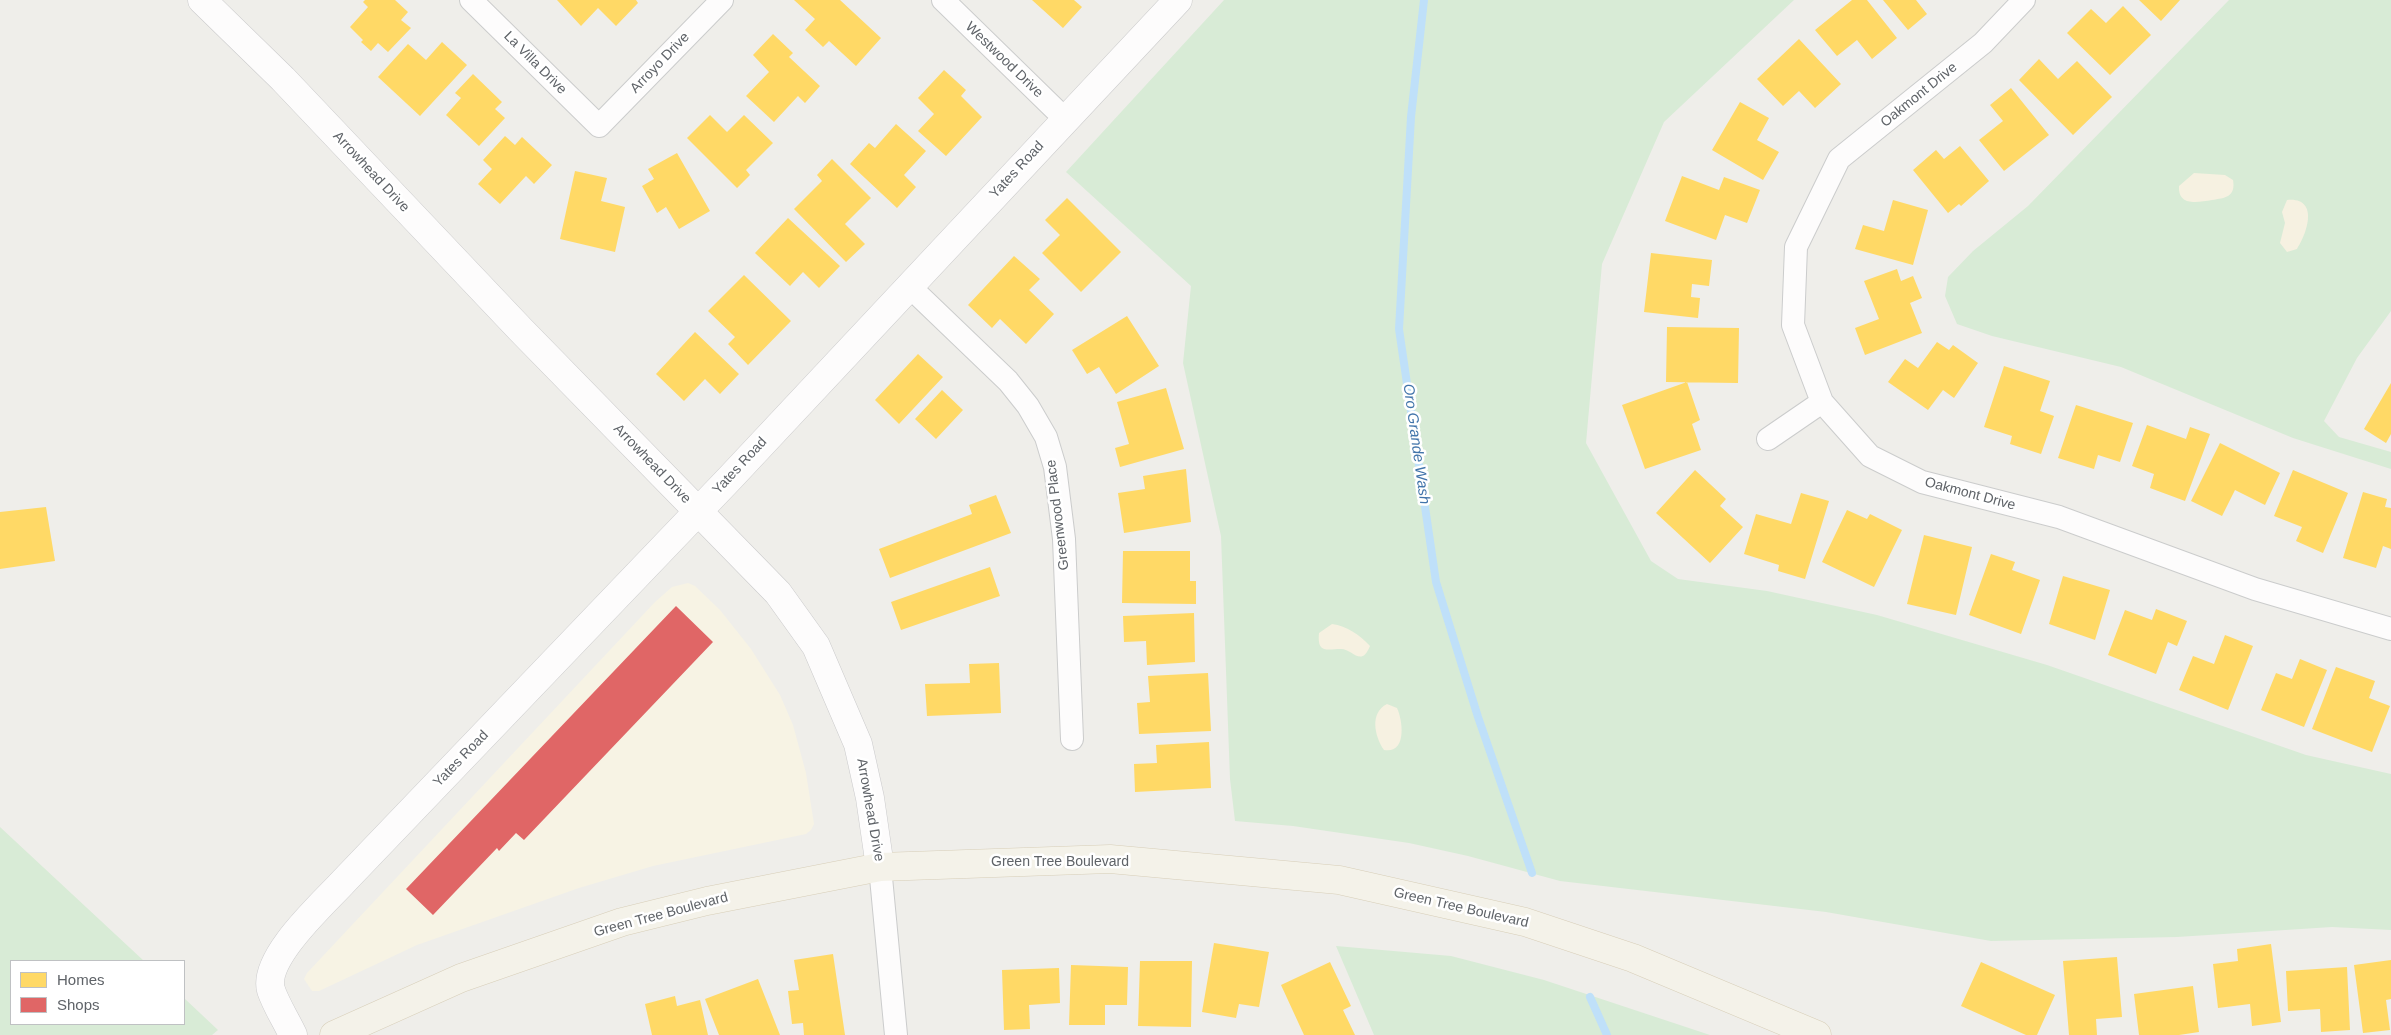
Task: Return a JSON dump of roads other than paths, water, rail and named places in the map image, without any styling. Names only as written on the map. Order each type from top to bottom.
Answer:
[{"type":"main road","name":"Green Tree Boulevard","points":[[334,1035],[461,978],[622,922],[707,901],[880,867],[1110,859],[1339,880],[1525,922],[1634,958],[1817,1035]]},
{"type":"street","name":"Arrowhead Drive","points":[[202,0],[283,79],[520,329],[778,593],[816,646],[858,744],[870,798],[880,867],[896,1035]]},
{"type":"street","name":"La Villa Drive","points":[[471,0],[599,126]]},
{"type":"street","name":"Arroyo Drive","points":[[599,126],[722,0]]},
{"type":"street","name":"Westwood Drive","points":[[943,0],[1065,119]]},
{"type":"street","name":"Yates Road","points":[[293,1035],[271,988],[271,974],[277,959],[291,940],[344,881],[698,511],[1178,0]]},
{"type":"street","name":"Oakmont Drive","points":[[2024,0],[1983,43],[1839,159],[1796,247],[1792,325],[1822,402],[1870,456],[1922,482],[2059,517],[2255,589],[2391,629]]},
{"type":"street","name":"Greenwood Place","points":[[909,286],[1008,381],[1028,406],[1046,437],[1055,467],[1064,539],[1072,739]]},
{"type":"street","points":[[1768,439],[1822,402]]},
{"type":"waterway","name":"Oro Grande Wash","points":[[1424,0],[1411,117],[1399,329],[1436,582],[1478,717],[1532,873]]},
{"type":"waterway","name":"Oro Grande Wash","points":[[1590,997],[1607,1035]]}]
